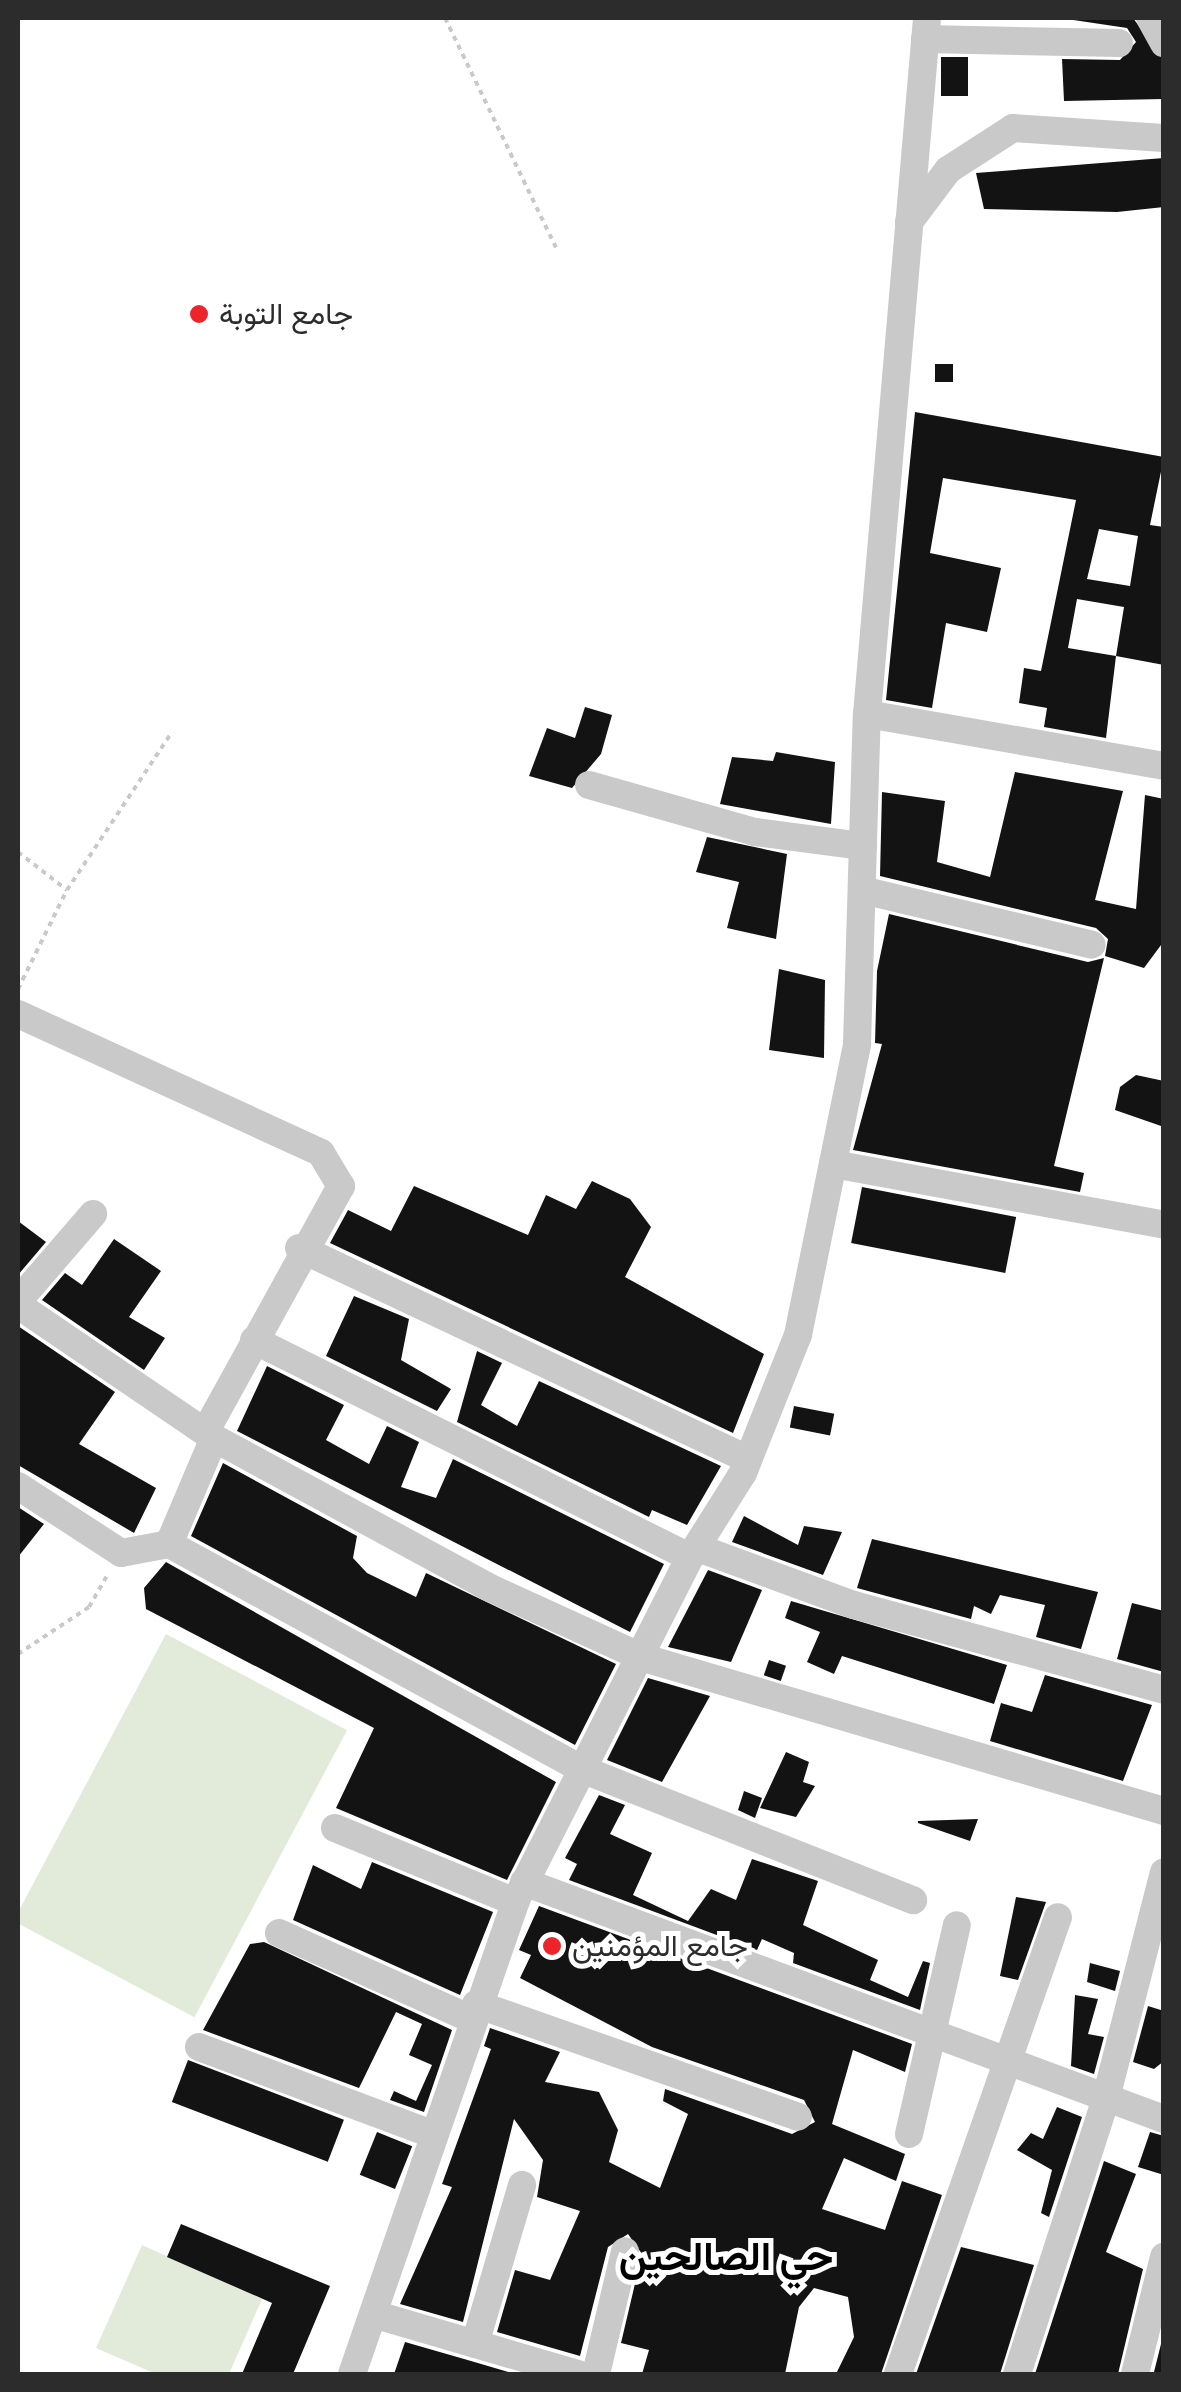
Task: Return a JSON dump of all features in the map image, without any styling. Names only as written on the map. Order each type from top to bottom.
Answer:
[{"type":"street","points":[[1150,18],[1164,43]]},
{"type":"street","points":[[352,2374],[473,2011],[520,1892],[644,1658],[694,1552],[747,1459],[798,1336],[857,1044],[867,714],[926,28],[1119,44]]},
{"type":"street","points":[[909,222],[948,170],[1013,128],[1164,138]]},
{"type":"street","points":[[867,714],[1164,766]]},
{"type":"street","points":[[589,785],[755,832],[863,846]]},
{"type":"street","points":[[862,890],[1092,946]]},
{"type":"street","points":[[18,1014],[322,1152],[341,1186],[299,1248],[254,1340],[210,1434],[169,1544]]},
{"type":"street","points":[[833,1164],[1164,1224]]},
{"type":"street","points":[[93,1214],[18,1303],[210,1434],[488,1587],[644,1658],[1164,1811]]},
{"type":"street","points":[[299,1248],[747,1459]]},
{"type":"street","points":[[254,1340],[694,1552],[854,1606],[1164,1690]]},
{"type":"street","points":[[18,1486],[121,1552],[169,1544],[584,1770],[913,1900]]},
{"type":"street","points":[[335,1828],[932,2034],[1164,2119]]},
{"type":"street","points":[[1017,2374],[1106,2098],[1164,1872]]},
{"type":"street","points":[[898,2374],[1011,2063],[1058,1917]]},
{"type":"street","points":[[910,2134],[958,1925]]},
{"type":"street","points":[[278,1933],[473,2011],[798,2117]]},
{"type":"street","points":[[199,2047],[434,2135]]},
{"type":"street","points":[[475,2344],[522,2184]]},
{"type":"street","points":[[596,2374],[625,2251]]},
{"type":"street","points":[[1135,2374],[1164,2257]]},
{"type":"street","points":[[373,2314],[569,2373]]},
{"type":"path","points":[[445,18],[556,248]]},
{"type":"path","points":[[18,989],[67,890],[172,732]]},
{"type":"path","points":[[18,852],[67,890]]},
{"type":"path","points":[[18,1654],[89,1607],[121,1552]]},
{"type":"green space","points":[[166,1634],[347,1730],[194,2017],[18,1923],[18,1912]]},
{"type":"green space","points":[[142,2245],[262,2299],[229,2374],[156,2374],[96,2348]]},
{"type":"building","points":[[1060,18],[1133,18],[1164,60],[1164,99],[1064,101],[1062,59],[1120,60],[1136,42],[1127,28]]},
{"type":"building","points":[[941,57],[968,57],[968,96],[941,96]]},
{"type":"building","points":[[1164,158],[1164,207],[1117,212],[984,209],[976,173]]},
{"type":"building","points":[[935,364],[953,364],[953,382],[935,382]]},
{"type":"building","points":[[915,412],[1164,457],[1150,525],[1164,527],[1164,665],[1116,656],[1106,738],[1044,727],[1047,708],[1019,703],[1024,668],[1041,671],[1076,500],[943,478],[930,553],[1001,568],[987,632],[946,623],[932,708],[886,700]],"holes":[[[1099,529],[1138,536],[1130,586],[1087,579]],[[1077,599],[1124,607],[1116,656],[1068,648]]]},
{"type":"building","points":[[585,707],[612,715],[601,754],[572,788],[529,776],[547,728],[575,738]]},
{"type":"building","points":[[776,752],[835,762],[831,824],[720,804],[732,757],[773,761]]},
{"type":"building","points":[[1015,772],[1123,791],[1095,900],[1136,909],[1145,795],[1164,799],[1164,941],[1144,968],[1105,956],[1108,939],[1096,928],[880,876],[882,792],[945,801],[937,862],[990,877]]},
{"type":"building","points":[[707,837],[787,854],[776,939],[727,928],[739,882],[696,872]]},
{"type":"building","points":[[889,914],[1088,962],[1104,958],[1054,1166],[1084,1173],[1080,1192],[853,1150],[882,1044],[875,1043],[877,971]]},
{"type":"building","points":[[779,969],[825,980],[824,1058],[769,1050]]},
{"type":"building","points":[[1136,1075],[1164,1081],[1164,1127],[1115,1110],[1120,1087]]},
{"type":"building","points":[[592,1181],[630,1199],[651,1227],[625,1277],[764,1354],[733,1433],[330,1243],[348,1210],[391,1231],[414,1186],[528,1235],[546,1195],[576,1209]]},
{"type":"building","points":[[862,1187],[1016,1217],[1005,1273],[851,1243]]},
{"type":"building","points":[[18,1221],[46,1242],[18,1275]]},
{"type":"building","points":[[114,1239],[161,1271],[129,1317],[165,1338],[144,1370],[42,1300],[65,1273],[82,1285]]},
{"type":"building","points":[[354,1296],[409,1319],[401,1360],[451,1389],[437,1411],[326,1356]]},
{"type":"building","points":[[18,1326],[115,1392],[79,1444],[156,1488],[134,1533],[18,1465]]},
{"type":"building","points":[[477,1351],[502,1363],[481,1405],[517,1426],[539,1381],[721,1466],[687,1525],[652,1510],[649,1517],[457,1422]]},
{"type":"building","points":[[267,1366],[344,1405],[326,1440],[369,1464],[387,1426],[419,1442],[401,1487],[436,1498],[453,1459],[664,1564],[630,1632],[237,1431]]},
{"type":"building","points":[[794,1406],[834,1414],[830,1435],[790,1428]]},
{"type":"building","points":[[223,1463],[357,1536],[353,1558],[367,1573],[416,1597],[426,1573],[616,1664],[575,1745],[191,1536]]},
{"type":"building","points":[[18,1507],[44,1524],[18,1557]]},
{"type":"building","points":[[744,1516],[798,1545],[804,1526],[842,1532],[823,1575],[732,1542]]},
{"type":"building","points":[[872,1539],[1098,1592],[1081,1649],[1036,1637],[1045,1605],[1000,1595],[991,1614],[974,1606],[971,1619],[857,1588]]},
{"type":"building","points":[[166,1562],[556,1782],[507,1880],[336,1808],[374,1728],[146,1609],[144,1588]]},
{"type":"building","points":[[708,1570],[762,1590],[731,1662],[668,1647]]},
{"type":"building","points":[[791,1601],[1007,1665],[994,1704],[842,1656],[834,1674],[807,1662],[820,1632],[785,1618]]},
{"type":"building","points":[[1132,1603],[1164,1611],[1164,1672],[1117,1659]]},
{"type":"building","points":[[769,1660],[786,1666],[781,1681],[764,1675]]},
{"type":"building","points":[[1045,1675],[1152,1705],[1123,1781],[990,1741],[1001,1703],[1032,1712]]},
{"type":"building","points":[[648,1678],[710,1696],[662,1782],[607,1760]]},
{"type":"building","points":[[786,1752],[809,1762],[803,1782],[815,1786],[796,1817],[760,1808]]},
{"type":"building","points":[[744,1791],[762,1798],[755,1818],[738,1810]]},
{"type":"building","points":[[599,1795],[625,1805],[610,1834],[652,1853],[633,1895],[688,1921],[711,1889],[736,1900],[752,1859],[818,1881],[803,1925],[878,1960],[870,1980],[908,1997],[923,1961],[930,1963],[920,2010],[793,1963],[794,1953],[762,1939],[757,1950],[569,1880],[577,1864],[565,1858]]},
{"type":"building","points":[[978,1819],[970,1841],[918,1823],[918,1821]]},
{"type":"building","points":[[372,1862],[493,1912],[460,1995],[293,1920],[313,1865],[361,1889]]},
{"type":"building","points":[[1016,1897],[1046,1902],[1018,1980],[1000,1976]]},
{"type":"building","points":[[539,1906],[912,2044],[905,2072],[853,2050],[832,2124],[905,2154],[896,2181],[844,2158],[822,2209],[885,2230],[902,2181],[942,2195],[881,2374],[836,2374],[854,2337],[848,2297],[814,2288],[799,2307],[785,2374],[642,2374],[649,2350],[621,2343],[642,2254],[628,2234],[608,2247],[580,2356],[497,2332],[515,2270],[550,2280],[580,2211],[537,2197],[543,2160],[514,2119],[463,2322],[400,2304],[452,2187],[442,2184],[491,2049],[484,2046],[490,2028],[560,2052],[545,2082],[599,2092],[618,2130],[609,2162],[660,2188],[688,2114],[663,2101],[665,2089],[792,2134],[815,2122],[804,2100],[652,2047],[520,1978],[531,1955],[519,1950]]},
{"type":"building","points":[[264,1942],[452,2030],[424,2112],[390,2100],[394,2091],[416,2101],[432,2065],[409,2055],[422,2024],[396,2012],[359,2088],[203,2030],[250,1944]]},
{"type":"building","points":[[1090,1963],[1120,1971],[1115,1991],[1087,1982]]},
{"type":"building","points":[[1075,1995],[1098,1999],[1088,2034],[1104,2037],[1094,2074],[1071,2066]]},
{"type":"building","points":[[1148,2006],[1164,2011],[1164,2061],[1154,2069],[1133,2062]]},
{"type":"building","points":[[188,2060],[344,2120],[328,2162],[172,2102]]},
{"type":"building","points":[[1057,2107],[1082,2117],[1049,2217],[1041,2213],[1052,2170],[1017,2150],[1031,2133],[1043,2139]]},
{"type":"building","points":[[377,2132],[412,2146],[395,2189],[360,2175]]},
{"type":"building","points":[[1150,2132],[1164,2136],[1164,2175],[1138,2167]]},
{"type":"building","points":[[1104,2161],[1136,2174],[1106,2252],[1143,2269],[1118,2374],[1035,2374]]},
{"type":"building","points":[[181,2224],[330,2286],[293,2374],[242,2374],[272,2303],[167,2257]]},
{"type":"building","points":[[961,2247],[1034,2265],[1000,2374],[916,2374]]},
{"type":"building","points":[[1164,2332],[1164,2374],[1163,2374],[1154,2372]]},
{"type":"building","points":[[405,2342],[471,2361],[512,2373],[394,2374]]},
{"type":"place","name":"جامع التوبة","points":[[199,314]]},
{"type":"place","name":"جامع المؤمنين","points":[[552,1946]]},
{"type":"district","name":"حي الصالحين","points":[[726,2256]]}]
